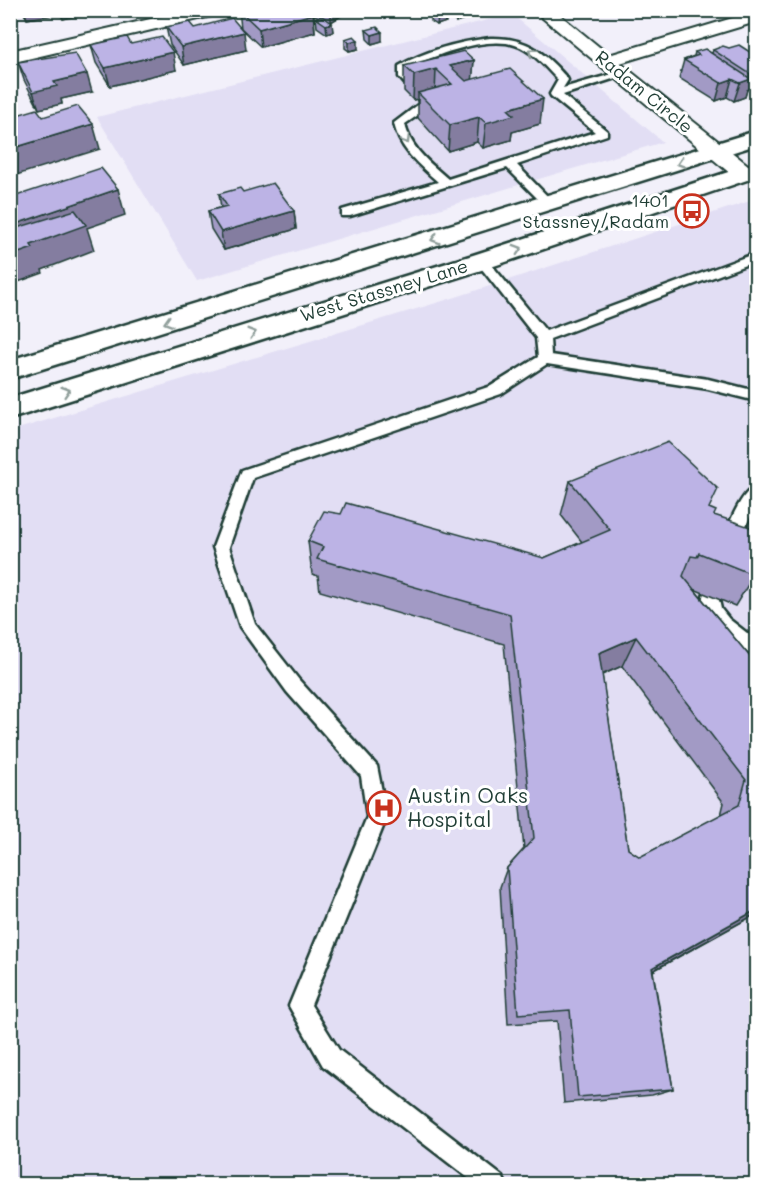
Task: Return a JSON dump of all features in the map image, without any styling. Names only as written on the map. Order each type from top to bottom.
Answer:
[{"type":"main road","name":"West Stassney Lane","points":[[10,370],[756,138]]},
{"type":"main road","name":"West Stassney Lane","points":[[10,409],[482,261],[751,172]]},
{"type":"street","points":[[10,57],[216,10]]},
{"type":"street","name":"Radam Circle","points":[[542,10],[717,151],[751,172]]},
{"type":"street","points":[[607,61],[756,16]]},
{"type":"lane","points":[[414,88],[404,77],[403,68],[416,59],[496,40],[515,42],[525,46],[557,72],[563,80],[555,94]]},
{"type":"lane","points":[[555,94],[623,75]]},
{"type":"lane","points":[[346,213],[510,164],[603,133],[555,94]]},
{"type":"lane","points":[[422,98],[425,103],[423,107],[404,118],[399,123],[400,129],[414,152],[446,183]]},
{"type":"lane","points":[[510,164],[549,204]]},
{"type":"lane","points":[[543,338],[756,257]]},
{"type":"lane","points":[[482,261],[543,338],[545,359]]},
{"type":"lane","points":[[494,1185],[331,1058],[300,1006],[377,817],[370,772],[293,686],[248,627],[221,547],[247,474],[496,390],[545,359],[708,384],[756,396]]},
{"type":"lane","points":[[724,557],[741,515],[756,492]]},
{"type":"lane","points":[[711,596],[713,611],[723,624],[756,649]]},
{"type":"shaded area","points":[[512,14],[663,142],[197,281],[97,117]]},
{"type":"shaded area","name":"Austin Oaks Hospital","points":[[756,199],[756,1184],[11,1184],[11,431],[456,297]]},
{"type":"building","points":[[239,10],[309,10],[313,14],[259,29]]},
{"type":"building","points":[[437,10],[447,13],[438,16],[431,12]]},
{"type":"building","points":[[322,16],[332,23],[326,25],[316,18]]},
{"type":"building","points":[[232,18],[244,32],[181,47],[166,27],[190,22],[195,28]]},
{"type":"building","points":[[377,27],[382,32],[372,35],[366,30]]},
{"type":"building","points":[[354,36],[358,40],[349,42],[345,39]]},
{"type":"building","points":[[127,37],[131,44],[162,37],[173,52],[105,68],[91,45]]},
{"type":"building","points":[[739,45],[756,56],[756,71],[750,74],[713,50],[723,46],[729,48]]},
{"type":"building","points":[[705,49],[751,79],[740,83],[732,79],[721,83],[684,60],[699,55],[695,52]]},
{"type":"building","points":[[464,51],[474,60],[450,66],[466,81],[510,69],[543,99],[508,109],[514,115],[486,123],[479,117],[450,125],[418,93],[452,84],[436,69],[414,75],[404,66]]},
{"type":"building","points":[[75,53],[87,74],[54,82],[57,86],[33,92],[18,62]]},
{"type":"building","points":[[78,106],[93,124],[10,149],[10,117],[37,109],[43,117]]},
{"type":"building","points":[[101,168],[118,189],[10,226],[10,198]]},
{"type":"building","points":[[273,183],[294,211],[221,232],[208,211],[227,206],[219,194],[240,188],[243,192]]},
{"type":"building","points":[[75,210],[86,225],[31,245],[33,248],[10,256],[10,230]]},
{"type":"building","points":[[668,442],[718,489],[709,508],[716,511],[714,515],[756,529],[754,575],[699,553],[697,557],[691,556],[683,576],[756,664],[756,910],[652,968],[673,1089],[578,1097],[570,1010],[518,1014],[507,868],[534,838],[510,614],[317,559],[323,547],[308,541],[324,511],[341,514],[346,503],[544,558],[610,530],[570,481]],"holes":[[[636,637],[746,780],[739,805],[640,857],[628,849],[599,653]]]},
{"type":"place","name":"1401 Stassney/Radam","points":[[692,211]]},
{"type":"place","name":"Austin Oaks Hospital","points":[[384,808]]}]
